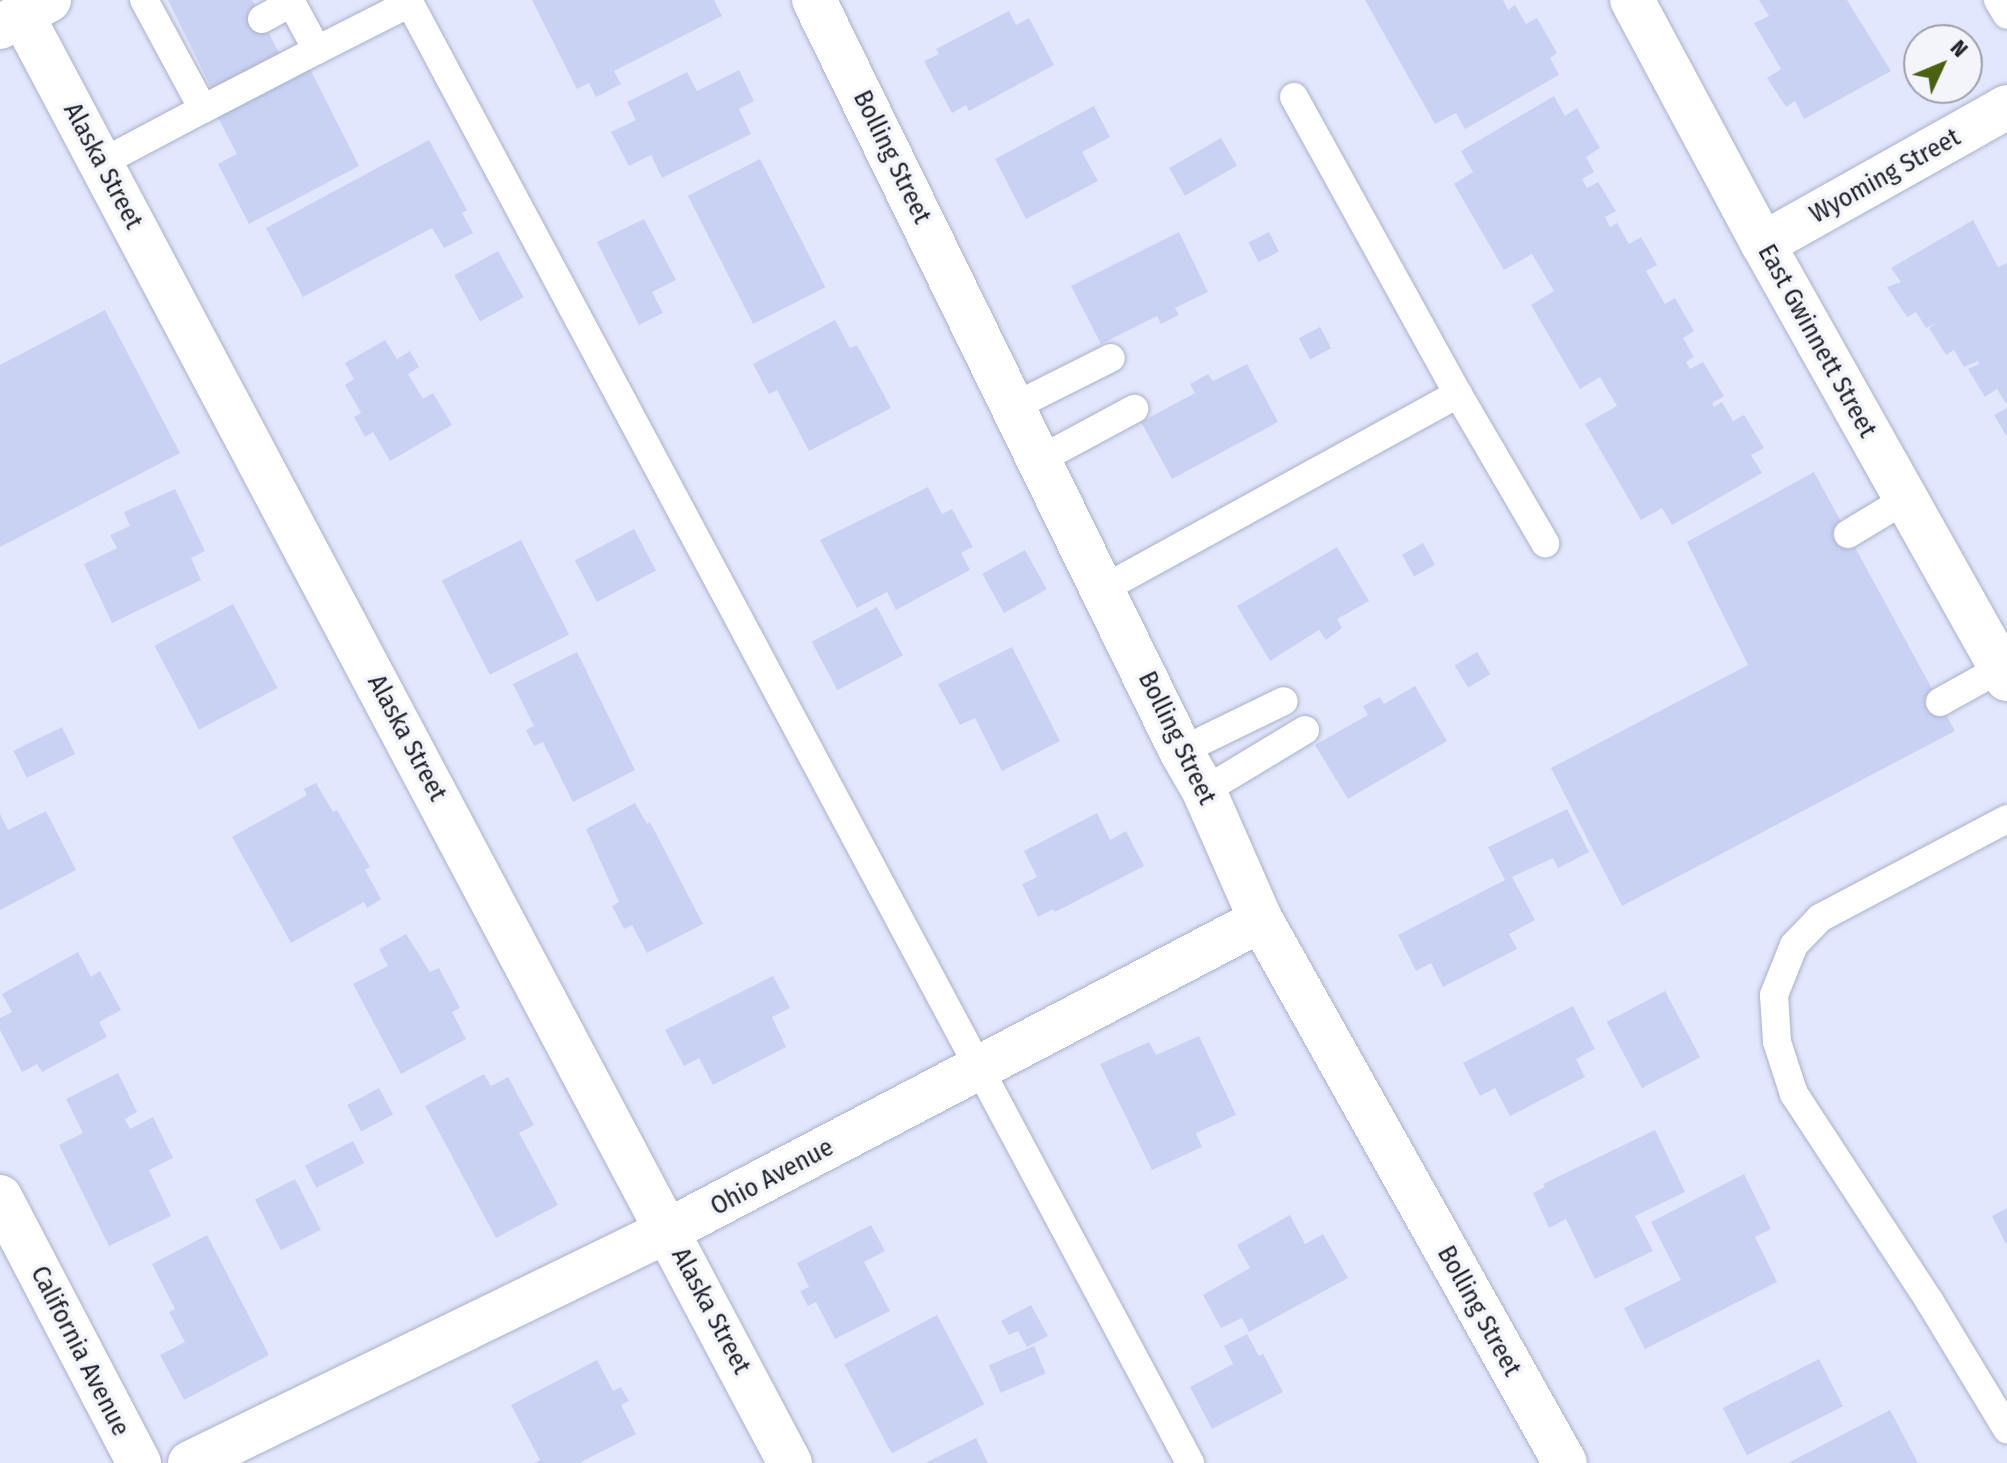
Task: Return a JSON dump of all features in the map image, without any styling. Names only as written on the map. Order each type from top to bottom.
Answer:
[{"type":"street","name":"Bolling Street","points":[[814,0],[1105,588],[1181,751],[1204,791],[1261,920],[1565,1463]]},
{"type":"street","name":"East Gwinnett Street","points":[[1632,0],[1763,244],[2004,674]]},
{"type":"street","name":"Alaska Street","points":[[22,10],[790,1463]]},
{"type":"street","name":"Wyoming Street","points":[[1763,244],[2007,107]]},
{"type":"street","name":"Ohio Avenue","points":[[190,1463],[669,1230],[1261,920]]},
{"type":"street","name":"California Avenue","points":[[0,1197],[139,1463]]},
{"type":"lane","points":[[1998,0],[2007,15]]},
{"type":"lane","points":[[262,19],[291,2],[317,50]]},
{"type":"lane","points":[[101,163],[409,2],[1190,1463]]},
{"type":"lane","points":[[156,8],[187,60],[203,109]]},
{"type":"lane","points":[[1294,97],[1458,394],[1545,543]]},
{"type":"lane","points":[[1015,406],[1111,358]]},
{"type":"lane","points":[[1105,588],[1458,394]]},
{"type":"lane","points":[[1041,459],[1134,409]]},
{"type":"lane","points":[[1848,534],[1906,499]]},
{"type":"lane","points":[[1940,702],[2004,674]]},
{"type":"lane","points":[[1181,751],[1284,701]]},
{"type":"lane","points":[[1204,791],[1305,730]]},
{"type":"lane","points":[[2007,819],[1820,918],[1794,945],[1774,995],[1777,1042],[1794,1094],[1923,1290],[2007,1429]]},
{"type":"building","points":[[168,0],[252,0],[281,57],[213,91]]},
{"type":"building","points":[[532,0],[714,0],[722,16],[614,71],[621,84],[596,97],[589,83],[577,89]]},
{"type":"building","points":[[1365,0],[1503,0],[1508,10],[1515,5],[1526,24],[1537,18],[1557,53],[1550,58],[1559,75],[1465,129],[1456,113],[1435,124]]},
{"type":"building","points":[[1759,0],[1847,0],[1891,71],[1804,119],[1795,101],[1786,107],[1767,78],[1781,69],[1754,23],[1769,16]]},
{"type":"building","points":[[1009,11],[1016,25],[1029,18],[1054,65],[969,111],[966,105],[952,113],[924,61],[939,54],[936,49]]},
{"type":"building","points":[[309,67],[359,166],[249,224],[218,164],[237,154],[216,114]]},
{"type":"building","points":[[739,70],[754,101],[739,109],[751,134],[662,178],[651,155],[629,166],[611,132],[636,120],[627,102],[687,72],[697,91]]},
{"type":"building","points":[[1554,96],[1565,116],[1577,108],[1600,148],[1586,157],[1594,172],[1582,179],[1587,188],[1598,182],[1616,211],[1605,217],[1610,227],[1617,223],[1629,244],[1641,237],[1657,265],[1646,271],[1665,304],[1675,298],[1694,331],[1683,338],[1694,357],[1686,362],[1690,369],[1703,362],[1724,396],[1712,403],[1714,407],[1722,402],[1733,421],[1744,415],[1764,448],[1751,455],[1762,473],[1672,525],[1662,508],[1641,520],[1585,424],[1617,406],[1600,377],[1580,389],[1531,305],[1554,291],[1532,254],[1504,270],[1454,184],[1473,172],[1461,151]]},
{"type":"building","points":[[1094,106],[1110,137],[1082,152],[1098,181],[1026,219],[995,159]]},
{"type":"building","points":[[1221,138],[1237,166],[1185,196],[1169,168]]},
{"type":"building","points":[[429,140],[467,210],[462,213],[473,233],[444,248],[432,228],[303,297],[266,228]]},
{"type":"building","points":[[760,159],[825,287],[753,324],[688,196]]},
{"type":"building","points":[[644,219],[676,280],[652,292],[663,313],[639,325],[597,242]]},
{"type":"building","points":[[1973,220],[1998,267],[2007,263],[2007,405],[1997,389],[1985,397],[1968,369],[1979,364],[1978,361],[1964,367],[1954,350],[1946,355],[1929,328],[1938,322],[1926,328],[1916,312],[1907,317],[1887,287],[1901,282],[1891,268]]},
{"type":"building","points":[[1179,232],[1208,292],[1175,308],[1179,315],[1161,324],[1157,316],[1101,344],[1071,286]]},
{"type":"building","points":[[1269,232],[1279,252],[1258,262],[1249,242]]},
{"type":"building","points":[[498,251],[524,297],[480,322],[454,275]]},
{"type":"building","points":[[105,310],[180,453],[0,547],[0,365]]},
{"type":"building","points":[[835,320],[850,348],[857,345],[891,408],[809,451],[777,390],[769,394],[753,364]]},
{"type":"building","points":[[1320,327],[1331,348],[1310,359],[1299,338]]},
{"type":"building","points":[[385,340],[397,359],[410,351],[419,367],[408,374],[423,399],[433,393],[452,425],[390,461],[373,432],[365,437],[354,417],[361,413],[345,385],[354,379],[345,363]]},
{"type":"building","points":[[1247,364],[1278,422],[1172,479],[1141,422],[1195,393],[1190,384],[1208,374],[1213,381]]},
{"type":"building","points":[[2007,408],[2007,437],[1994,415]]},
{"type":"building","points":[[1814,472],[1955,731],[1622,906],[1551,768],[1748,665],[1687,542]]},
{"type":"building","points":[[928,487],[942,514],[952,509],[973,547],[961,553],[970,570],[896,610],[887,592],[857,608],[820,540]]},
{"type":"building","points":[[175,489],[205,551],[191,558],[201,580],[112,623],[84,564],[117,548],[110,535],[130,526],[124,512]]},
{"type":"building","points":[[634,529],[656,570],[597,602],[575,560]]},
{"type":"building","points":[[521,540],[569,634],[490,675],[442,580]]},
{"type":"building","points":[[1423,543],[1435,565],[1414,577],[1402,555]]},
{"type":"building","points":[[1337,547],[1369,601],[1337,619],[1342,628],[1326,640],[1319,630],[1270,661],[1237,606]]},
{"type":"building","points":[[1025,550],[1047,589],[1004,613],[982,574]]},
{"type":"building","points":[[233,604],[278,688],[199,730],[154,646]]},
{"type":"building","points":[[877,607],[903,656],[837,690],[812,642]]},
{"type":"building","points":[[1012,647],[1060,741],[1002,771],[975,718],[960,725],[938,684]]},
{"type":"building","points":[[577,652],[635,770],[573,802],[543,742],[534,746],[526,730],[534,726],[513,684]]},
{"type":"building","points":[[1477,652],[1490,674],[1468,688],[1455,665]]},
{"type":"building","points":[[1415,686],[1447,741],[1348,799],[1315,745],[1368,715],[1363,706],[1380,697],[1384,704]]},
{"type":"building","points":[[62,727],[75,754],[27,778],[13,751]]},
{"type":"building","points":[[316,783],[333,812],[337,810],[370,867],[365,870],[381,899],[367,908],[364,902],[291,943],[232,837],[307,795],[304,789]]},
{"type":"building","points":[[635,803],[647,824],[650,822],[703,924],[647,953],[632,925],[624,929],[612,906],[619,902],[586,829]]},
{"type":"building","points":[[1567,809],[1589,852],[1558,868],[1553,858],[1512,877],[1535,920],[1509,934],[1517,949],[1443,987],[1431,963],[1416,971],[1398,935],[1505,880],[1488,847]]},
{"type":"building","points":[[46,811],[76,870],[0,910],[0,814],[8,830]]},
{"type":"building","points":[[1097,813],[1110,840],[1126,831],[1144,866],[1055,912],[1053,909],[1038,917],[1022,884],[1037,877],[1024,851]]},
{"type":"building","points":[[406,934],[430,972],[439,968],[460,1008],[452,1012],[466,1039],[401,1074],[353,984],[388,966],[379,949]]},
{"type":"building","points":[[78,952],[91,977],[100,971],[121,1010],[99,1022],[107,1037],[42,1072],[37,1064],[22,1072],[0,1030],[0,1018],[12,1012],[2,994]]},
{"type":"building","points":[[773,976],[790,1008],[772,1017],[786,1047],[713,1085],[699,1058],[684,1066],[665,1030]]},
{"type":"building","points":[[1665,991],[1700,1057],[1642,1088],[1607,1022]]},
{"type":"building","points":[[1573,1006],[1595,1049],[1576,1059],[1585,1077],[1510,1116],[1495,1088],[1480,1096],[1463,1063]]},
{"type":"building","points":[[1199,1036],[1236,1115],[1196,1133],[1202,1147],[1152,1170],[1100,1064],[1149,1042],[1156,1055]]},
{"type":"building","points":[[118,1073],[137,1112],[125,1119],[130,1129],[153,1117],[173,1158],[149,1170],[171,1216],[109,1246],[59,1145],[83,1133],[66,1099]]},
{"type":"building","points":[[484,1074],[491,1086],[508,1077],[534,1125],[519,1133],[558,1205],[496,1238],[425,1106]]},
{"type":"building","points":[[379,1088],[393,1114],[361,1131],[347,1105]]},
{"type":"building","points":[[1655,1130],[1685,1192],[1635,1216],[1653,1251],[1595,1279],[1566,1219],[1549,1228],[1533,1193],[1545,1187],[1543,1184]]},
{"type":"building","points":[[353,1141],[364,1163],[316,1188],[305,1166]]},
{"type":"building","points":[[1744,1174],[1771,1229],[1755,1237],[1777,1282],[1645,1349],[1624,1308],[1681,1280],[1651,1222]]},
{"type":"building","points":[[295,1179],[321,1230],[281,1250],[255,1199]]},
{"type":"building","points":[[2007,1208],[2007,1246],[1992,1216]]},
{"type":"building","points":[[1290,1215],[1305,1244],[1323,1234],[1348,1278],[1249,1332],[1242,1318],[1221,1328],[1203,1295],[1250,1268],[1237,1245]]},
{"type":"building","points":[[871,1225],[885,1251],[864,1262],[890,1311],[835,1339],[816,1302],[808,1306],[800,1291],[809,1287],[797,1263]]},
{"type":"building","points":[[207,1235],[269,1355],[184,1400],[160,1355],[185,1342],[169,1312],[175,1309],[152,1264]]},
{"type":"building","points":[[1031,1305],[1048,1336],[1027,1347],[1018,1331],[1009,1335],[1001,1321]]},
{"type":"building","points":[[937,1315],[984,1404],[892,1453],[844,1364]]},
{"type":"building","points":[[1247,1334],[1259,1356],[1263,1354],[1283,1392],[1212,1429],[1190,1387],[1233,1364],[1224,1346]]},
{"type":"building","points":[[1034,1346],[1046,1374],[1001,1393],[989,1365]]},
{"type":"building","points":[[1819,1359],[1843,1406],[1747,1455],[1723,1408]]},
{"type":"building","points":[[597,1360],[613,1391],[621,1387],[629,1401],[621,1405],[636,1434],[579,1463],[534,1463],[540,1460],[511,1405]]},
{"type":"building","points":[[1890,1410],[1918,1463],[1788,1463]]},
{"type":"building","points":[[976,1438],[988,1463],[925,1463]]}]
